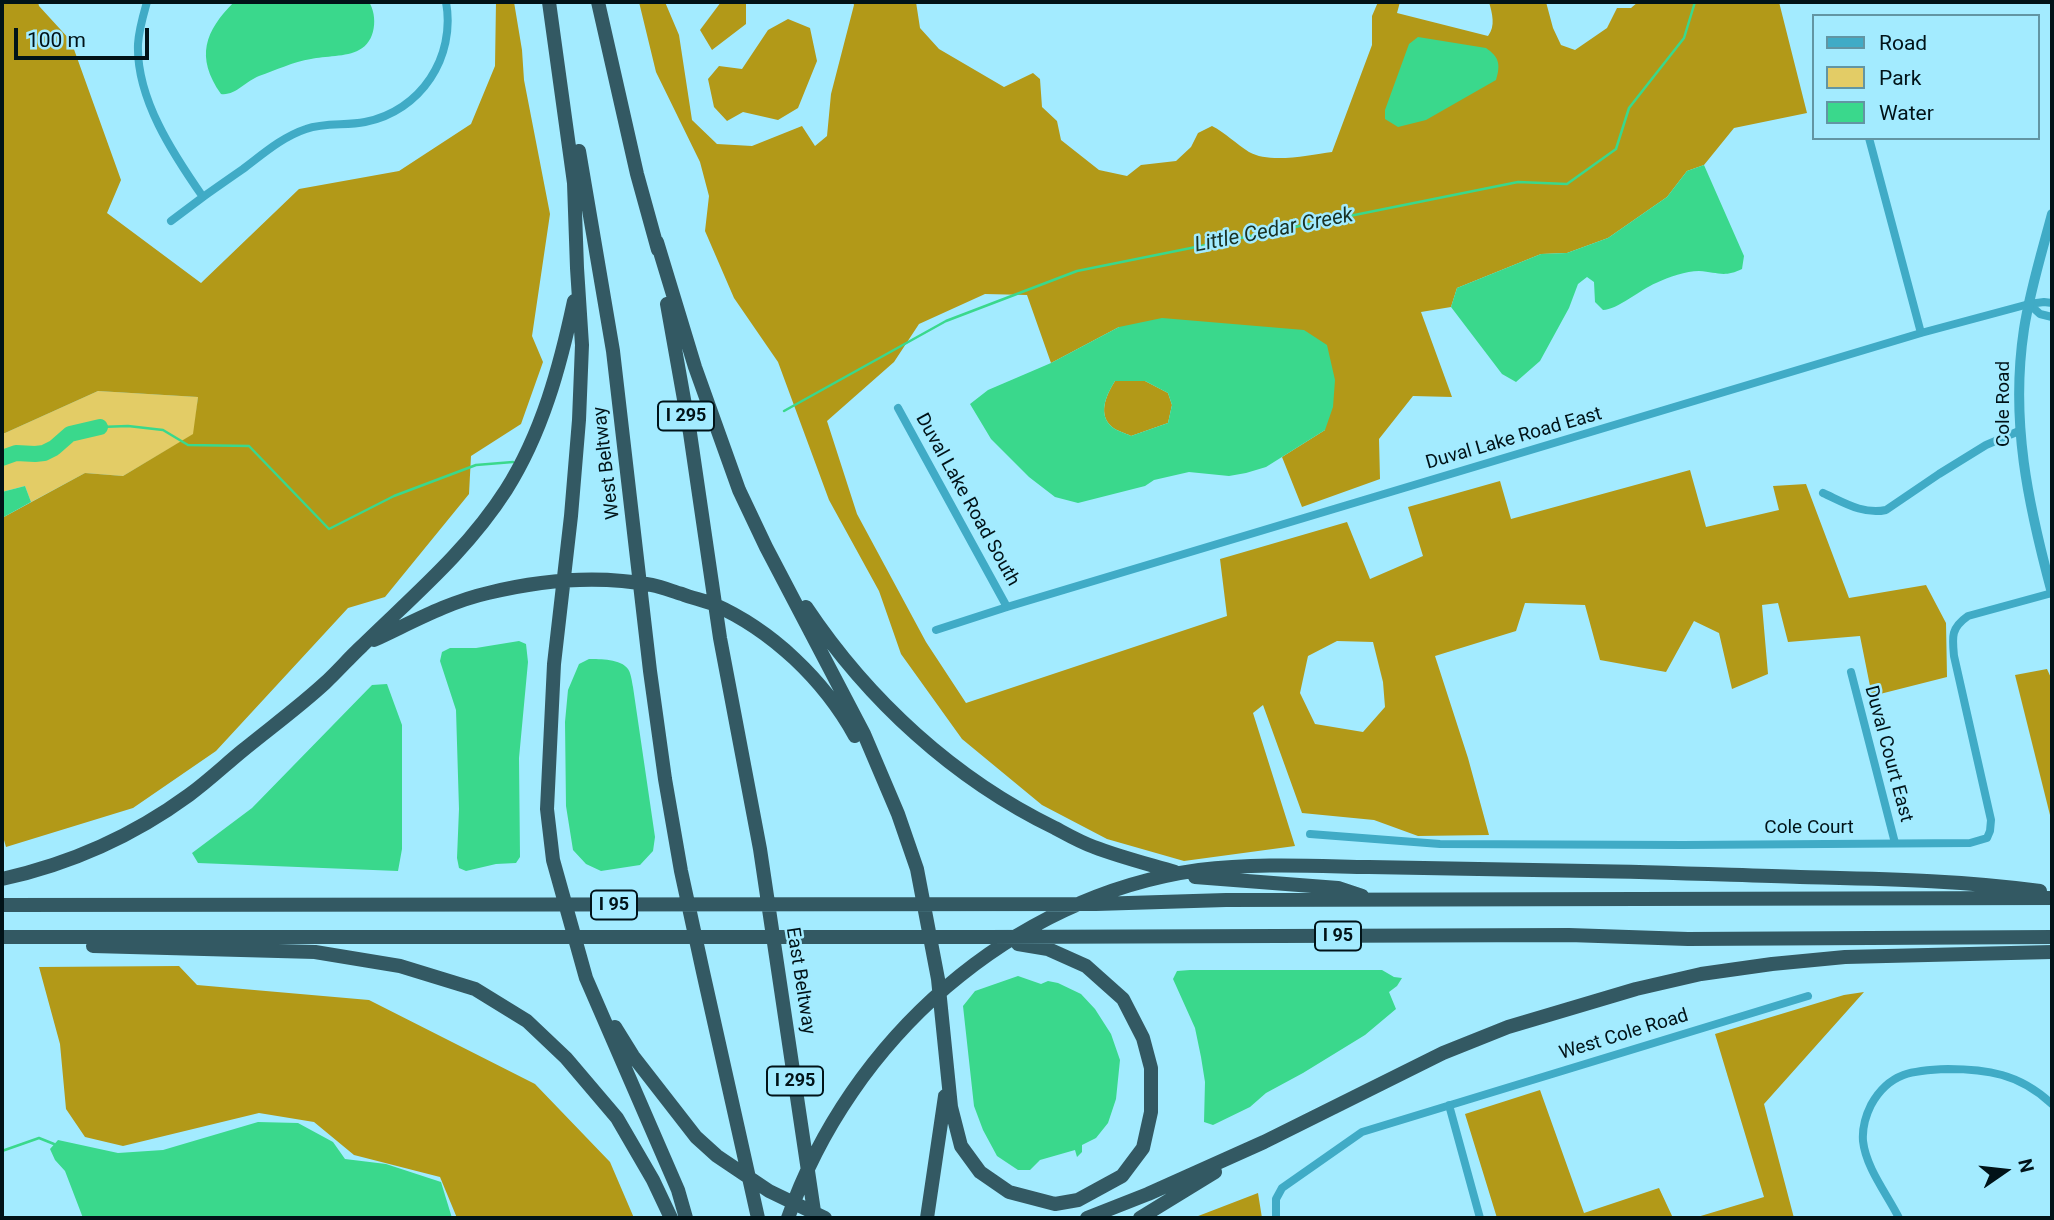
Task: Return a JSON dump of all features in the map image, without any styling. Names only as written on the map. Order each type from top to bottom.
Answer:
[{"type":"highway","points":[[549,2],[574,183],[582,345],[579,420],[554,664],[547,809],[553,860],[586,978],[678,1190],[686,1218]]},
{"type":"highway","name":"West Beltway","points":[[549,2],[580,156],[613,351],[650,671],[681,872],[758,1214]]},
{"type":"highway","name":"I 295","points":[[598,2],[637,174],[657,242]]},
{"type":"highway","points":[[657,242],[695,367],[740,490],[766,547],[864,734],[898,814],[917,869],[938,979],[951,1107],[961,1146],[980,1172],[1009,1192],[1055,1204],[1078,1200],[1122,1176],[1143,1148],[1151,1112],[1151,1068],[1143,1038],[1123,999],[1086,966],[1048,949],[987,937]]},
{"type":"highway","name":"East Beltway","points":[[657,242],[690,433],[720,638],[760,849],[815,1218]]},
{"type":"highway","points":[[2,879],[30,873],[106,845],[147,823],[191,794],[323,685],[436,577],[479,528],[506,490],[535,436],[564,349],[577,268]]},
{"type":"highway","points":[[766,547],[829,641],[855,674],[912,732],[1021,812],[1093,846],[1196,877],[1339,888],[1373,900]]},
{"type":"highway","points":[[362,646],[485,593],[535,583],[602,579],[653,585],[712,604],[735,616],[791,655],[824,688],[851,728],[898,814]]},
{"type":"highway","points":[[788,1218],[826,1132],[844,1103],[880,1053],[927,1004],[974,965],[1062,910],[1089,899],[1174,874],[1224,867],[1270,865],[1701,873],[1997,885],[2052,893]]},
{"type":"highway","name":"I 95","points":[[2,905],[1070,904],[1226,900],[2052,898]]},
{"type":"highway","points":[[2,937],[18,943],[315,951],[400,966],[475,989],[527,1021],[566,1058],[617,1118],[671,1218]]},
{"type":"highway","name":"I 95","points":[[2,937],[2052,937]]},
{"type":"highway","points":[[1087,1218],[1264,1142],[1443,1053],[1508,1027],[1636,989],[1701,974],[1845,957],[2052,952]]},
{"type":"highway","points":[[586,978],[633,1056],[696,1137],[717,1156],[769,1191],[825,1218]]},
{"type":"highway","points":[[927,1213],[948,1074]]},
{"type":"highway","points":[[1140,1218],[1264,1142]]},
{"type":"street","points":[[147,2],[138,44],[142,83],[175,157],[203,197]]},
{"type":"street","points":[[171,221],[276,144],[307,128],[371,121],[397,110],[413,99],[436,71],[444,52],[448,25],[446,2]]},
{"type":"street","points":[[1871,140],[1921,333]]},
{"type":"street","name":"Cole Road","points":[[2052,214],[2029,303],[2021,361],[2019,431],[2027,492],[2052,589]]},
{"type":"street","points":[[2029,303],[2040,314],[2052,317]]},
{"type":"street","name":"Duval Lake Road East","points":[[936,631],[1007,607],[1921,333],[2029,303],[2052,303]]},
{"type":"street","name":"Duval Lake Road South","points":[[898,408],[1007,607]]},
{"type":"street","points":[[1823,493],[1863,510],[1886,510],[1986,445],[2019,431]]},
{"type":"street","name":"Cole Court","points":[[1310,834],[1440,844],[1970,843],[1987,838],[1991,820],[1954,656],[1954,633],[1959,622],[1969,616],[2052,589]]},
{"type":"street","name":"Duval Court East","points":[[1850,672],[1895,843]]},
{"type":"street","name":"West Cole Road","points":[[1276,1216],[1276,1199],[1282,1188],[1362,1132],[1808,996]]},
{"type":"street","points":[[1899,1218],[1865,1150],[1864,1120],[1878,1092],[1890,1082],[1916,1071],[1985,1071],[2020,1082],[2052,1104]]},
{"type":"street","points":[[1449,1105],[1480,1218]]},
{"type":"green space","points":[[98,391],[198,397],[194,434],[123,476],[85,473],[31,502],[25,486],[2,492],[2,433]]},
{"type":"shaded area","points":[[2,2],[38,2],[71,41],[121,180],[107,213],[201,283],[299,189],[399,171],[471,124],[495,66],[496,2],[514,2],[524,80],[550,214],[532,336],[543,362],[521,424],[471,456],[469,494],[385,597],[348,608],[216,751],[133,808],[6,847],[2,833],[2,518],[85,473],[123,476],[193,434],[198,397],[98,391],[2,433]]},
{"type":"shaded area","points":[[639,2],[665,2],[679,35],[692,120],[717,144],[752,146],[802,126],[815,146],[827,136],[831,94],[853,2],[916,2],[920,28],[939,49],[1004,87],[1033,73],[1040,79],[1042,107],[1057,121],[1061,140],[1099,170],[1127,176],[1141,165],[1176,161],[1191,147],[1198,133],[1212,126],[1258,156],[1290,158],[1332,152],[1372,45],[1372,16],[1378,2],[1400,2],[1397,13],[1488,36],[1493,24],[1489,2],[1546,2],[1561,45],[1575,50],[1607,28],[1617,8],[1631,8],[1638,2],[1779,2],[1807,113],[1734,128],[1704,165],[1687,171],[1667,197],[1608,238],[1567,253],[1541,254],[1457,288],[1451,307],[1421,312],[1452,397],[1413,396],[1379,439],[1380,479],[1302,507],[1282,457],[1325,430],[1119,327],[1051,363],[1027,295],[985,294],[919,324],[894,362],[827,421],[857,514],[926,642],[966,703],[1227,616],[1220,559],[1347,522],[1370,579],[1423,556],[1408,507],[1500,481],[1511,519],[1690,470],[1706,527],[1779,510],[1773,486],[1806,484],[1849,598],[1926,585],[1946,623],[1947,677],[1872,696],[1860,636],[1788,642],[1778,603],[1762,605],[1768,674],[1732,689],[1719,633],[1694,621],[1666,672],[1600,660],[1585,605],[1525,603],[1516,631],[1435,656],[1468,758],[1489,835],[1418,836],[1374,820],[1302,813],[1263,705],[1253,713],[1295,846],[1184,861],[1107,839],[1042,805],[962,739],[901,654],[879,591],[829,500],[778,362],[734,298],[705,231],[709,196],[700,162],[656,72]],"holes":[[[1337,641],[1373,642],[1383,682],[1385,707],[1363,732],[1315,724],[1300,693],[1308,656]]]},
{"type":"shaded area","points":[[721,2],[746,4],[746,24],[712,50],[700,30]]},
{"type":"shaded area","points":[[788,19],[810,28],[817,61],[798,108],[778,120],[743,112],[727,121],[714,107],[708,79],[719,66],[742,69],[768,30]]},
{"type":"shaded area","points":[[1115,381],[1145,381],[1168,393],[1172,405],[1168,423],[1131,436],[1112,427],[1106,420],[1104,409]]},
{"type":"shaded area","points":[[2047,669],[2052,680],[2052,823],[2015,675]]},
{"type":"shaded area","points":[[179,966],[197,985],[369,1000],[535,1084],[610,1162],[634,1218],[457,1218],[440,1177],[354,1155],[314,1122],[259,1113],[123,1146],[85,1137],[66,1109],[60,1044],[39,967]]},
{"type":"shaded area","points":[[1864,992],[1764,1104],[1794,1218],[1694,1218],[1764,1197],[1715,1034],[1844,995]]},
{"type":"shaded area","points":[[1540,1090],[1584,1213],[1659,1188],[1673,1218],[1497,1218],[1465,1114]]},
{"type":"shaded area","points":[[1258,1193],[1262,1218],[1193,1218]]},
{"type":"water","points":[[234,2],[369,2],[374,14],[374,28],[365,46],[354,52],[291,64],[259,76],[231,93],[221,94],[208,68],[207,45],[216,23]]},
{"type":"water","points":[[1418,37],[1486,48],[1498,61],[1498,74],[1496,80],[1426,120],[1398,127],[1385,119],[1385,110],[1409,44]]},
{"type":"water","points":[[1704,165],[1744,256],[1742,269],[1725,274],[1699,271],[1678,275],[1650,286],[1615,307],[1603,310],[1595,302],[1594,282],[1587,277],[1578,284],[1569,308],[1540,361],[1516,382],[1502,374],[1451,307],[1457,288],[1541,254],[1567,253],[1608,238],[1667,197],[1687,171]]},
{"type":"water","points":[[1162,318],[1304,330],[1327,345],[1335,380],[1333,407],[1325,430],[1266,467],[1246,473],[1229,476],[1189,472],[1078,503],[1055,497],[1029,477],[991,439],[970,404],[988,390],[1051,363],[1119,327]],"holes":[[[1115,381],[1145,381],[1168,393],[1172,405],[1168,423],[1131,436],[1117,430],[1106,420],[1105,403]]]},
{"type":"water","points":[[25,486],[31,502],[2,518],[2,492]]},
{"type":"water","points":[[519,641],[526,644],[528,662],[519,758],[520,857],[516,863],[496,864],[466,871],[459,868],[457,858],[459,809],[456,710],[440,661],[442,652],[450,648],[476,648]]},
{"type":"water","points":[[589,659],[615,661],[625,666],[630,673],[655,837],[653,851],[640,865],[601,871],[586,864],[573,850],[566,806],[565,722],[568,690],[579,664]]},
{"type":"water","points":[[387,684],[402,725],[402,849],[398,871],[198,863],[192,853],[252,808],[372,685]]},
{"type":"water","points":[[1382,970],[1402,978],[1389,992],[1396,1009],[1365,1035],[1266,1093],[1250,1107],[1213,1125],[1204,1122],[1205,1082],[1195,1028],[1173,979],[1177,971]]},
{"type":"water","points":[[1018,976],[1041,984],[1048,981],[1058,983],[1081,994],[1095,1009],[1111,1034],[1120,1060],[1116,1099],[1108,1123],[1096,1138],[1082,1145],[1082,1152],[1077,1157],[1075,1150],[1040,1160],[1030,1170],[1018,1170],[997,1156],[983,1130],[974,1106],[963,1006],[975,991]]},
{"type":"water","points":[[258,1122],[298,1123],[333,1142],[345,1159],[386,1164],[441,1182],[452,1218],[83,1218],[65,1171],[50,1149],[58,1140],[118,1153],[163,1150]]},
{"type":"waterway","name":"Little Cedar Creek","points":[[784,411],[946,321],[1077,271],[1518,182],[1567,184],[1616,149],[1629,108],[1684,38],[1695,2]]},
{"type":"waterway","name":"Little Cedar Creek","points":[[100,427],[128,426],[163,430],[188,445],[249,446],[329,529],[394,496],[476,465],[513,462]]},
{"type":"waterway","name":"Little Cedar Creek","points":[[2,458],[16,453],[44,453],[70,434],[100,427]]},
{"type":"waterway","points":[[2,1151],[39,1138],[54,1144]]}]
